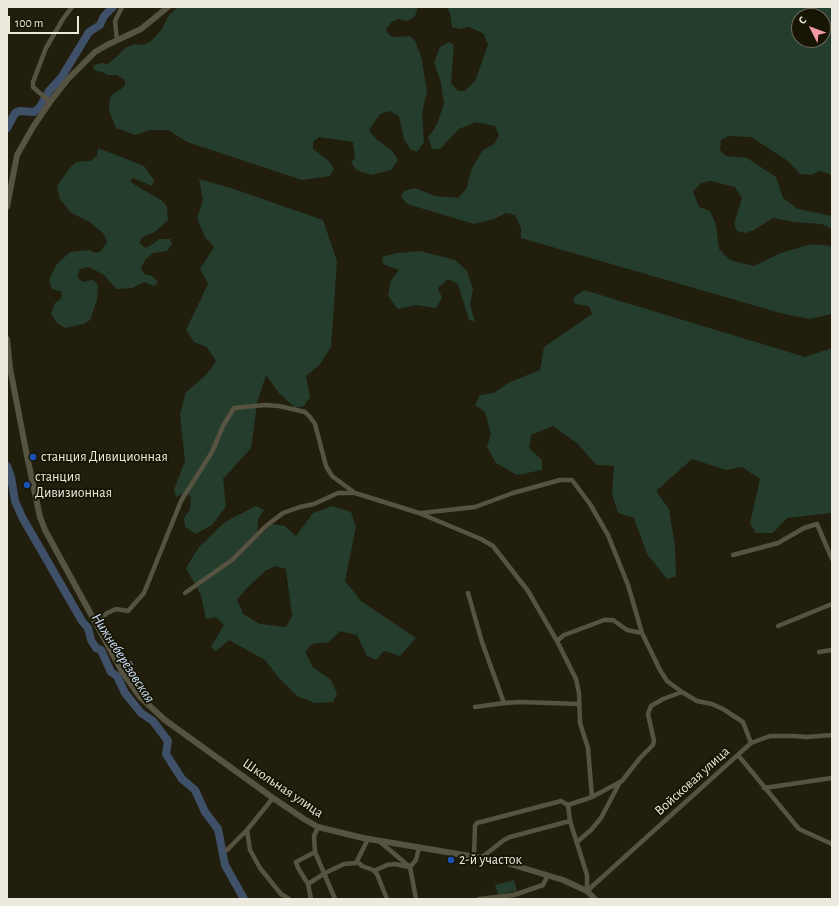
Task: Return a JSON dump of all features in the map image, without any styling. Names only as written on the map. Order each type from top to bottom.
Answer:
[{"type":"street","points":[[50,102],[33,87],[33,82],[46,48],[72,7]]},
{"type":"street","points":[[117,40],[115,21],[122,7]]},
{"type":"street","points":[[7,207],[17,155],[33,127],[68,79],[95,52],[141,29],[168,7]]},
{"type":"street","name":"Школьная улица","points":[[7,339],[10,386],[40,517],[45,530],[96,624],[126,678],[140,698],[165,720],[273,798],[318,827],[368,839],[500,861],[563,880],[587,891]]},
{"type":"street","points":[[96,624],[107,613],[116,609],[128,610],[144,593],[181,501],[212,452],[223,426],[234,408],[265,405],[279,406],[305,412],[315,424],[326,466],[332,476],[355,493]]},
{"type":"street","points":[[419,513],[475,507],[513,493],[560,480],[572,480],[590,504],[608,535],[628,585],[642,633],[667,681],[697,701],[712,704],[743,722],[751,743]]},
{"type":"street","points":[[186,593],[232,560],[266,526],[283,513],[314,504],[338,493],[355,493],[419,513],[481,539],[493,546],[528,591],[557,640],[576,679],[580,723],[588,748],[592,797]]},
{"type":"street","points":[[733,555],[778,543],[804,528],[817,524],[832,558]]},
{"type":"street","points":[[468,593],[482,642],[504,702]]},
{"type":"street","points":[[778,626],[832,604]]},
{"type":"street","points":[[557,640],[564,635],[604,620],[614,620],[627,630],[642,633]]},
{"type":"street","points":[[819,652],[832,650]]},
{"type":"street","points":[[577,842],[586,835],[601,818],[621,782],[640,758],[653,745],[654,741],[648,714],[651,706],[682,692]]},
{"type":"street","points":[[475,707],[504,702],[579,704]]},
{"type":"street","name":"Войсковая улица","points":[[587,891],[751,743],[770,736],[807,737],[832,735]]},
{"type":"street","points":[[738,755],[764,788],[800,828],[832,844]]},
{"type":"street","points":[[764,788],[832,778]]},
{"type":"street","points":[[568,806],[592,797],[621,782]]},
{"type":"street","points":[[227,850],[247,830],[273,798]]},
{"type":"street","points":[[474,857],[475,826],[480,821],[560,801],[568,806]]},
{"type":"street","points":[[568,806],[570,821],[587,875],[587,891],[595,899]]},
{"type":"street","points":[[481,858],[510,837],[570,821]]},
{"type":"street","points":[[318,827],[314,836],[316,852],[335,899]]},
{"type":"street","points":[[247,830],[250,850],[260,868],[281,894],[289,899]]},
{"type":"street","points":[[308,884],[325,873],[344,864],[356,863],[368,839]]},
{"type":"street","points":[[379,841],[410,867],[416,899]]},
{"type":"street","points":[[410,867],[416,860],[419,848]]},
{"type":"street","points":[[311,899],[308,884],[296,862],[316,852]]},
{"type":"street","points":[[357,861],[362,866],[374,871],[387,899]]},
{"type":"street","points":[[374,871],[387,865],[395,864],[410,867]]},
{"type":"street","points":[[479,899],[514,894],[543,885],[548,875]]},
{"type":"green space","points":[[178,7],[418,7],[415,16],[410,20],[405,21],[398,19],[390,23],[386,30],[389,35],[393,37],[410,36],[415,41],[421,56],[427,91],[422,113],[424,142],[418,151],[411,150],[404,139],[399,116],[390,111],[380,114],[369,130],[375,138],[393,152],[398,160],[391,170],[371,175],[356,170],[351,162],[355,158],[353,142],[319,137],[313,142],[313,149],[329,161],[334,169],[330,176],[302,180],[187,142],[168,130],[150,130],[135,135],[116,128],[110,113],[110,98],[125,85],[125,80],[117,75],[108,75],[96,71],[93,68],[94,65],[102,63],[108,64],[127,47],[134,44],[143,45],[150,42],[162,29],[169,15]]},
{"type":"green space","points":[[447,7],[832,7],[832,175],[820,171],[811,175],[800,174],[788,161],[751,137],[728,136],[721,140],[720,150],[726,156],[747,158],[776,177],[783,198],[798,209],[832,216],[832,229],[822,224],[794,222],[773,218],[754,230],[745,233],[737,231],[734,224],[742,198],[735,187],[711,181],[701,183],[693,192],[699,207],[710,211],[716,225],[719,249],[730,260],[754,266],[781,253],[812,244],[832,246],[832,314],[810,319],[784,314],[521,238],[521,228],[515,215],[506,213],[494,219],[474,224],[407,204],[401,197],[404,191],[415,188],[435,196],[458,198],[466,189],[472,168],[483,150],[494,144],[499,135],[495,126],[476,122],[459,129],[440,149],[432,149],[428,138],[437,124],[444,104],[441,83],[434,63],[440,47],[449,42],[454,45],[451,83],[458,91],[464,91],[475,81],[488,45],[484,34],[469,27],[460,29],[452,27],[450,13]]},
{"type":"green space","points":[[98,148],[144,166],[154,180],[152,186],[133,178],[130,182],[161,200],[167,206],[168,220],[155,232],[143,237],[139,243],[146,248],[160,239],[170,239],[172,244],[167,251],[153,253],[146,259],[141,267],[144,274],[152,276],[158,282],[154,286],[144,282],[132,288],[116,289],[104,275],[89,267],[80,269],[77,277],[83,282],[93,280],[98,285],[97,300],[90,320],[84,324],[65,328],[57,323],[51,314],[55,303],[61,299],[62,292],[52,289],[49,280],[56,265],[70,252],[89,250],[96,253],[101,251],[107,242],[103,233],[91,223],[70,212],[60,199],[57,186],[76,162],[90,161],[97,156]]},
{"type":"green space","points":[[199,179],[231,188],[323,220],[337,261],[331,347],[320,364],[306,376],[310,397],[304,406],[295,408],[279,393],[266,375],[257,403],[251,448],[223,479],[226,506],[212,525],[196,534],[185,527],[184,518],[190,509],[191,497],[186,492],[176,497],[174,490],[185,461],[180,414],[186,392],[206,375],[216,361],[207,347],[194,342],[186,330],[208,284],[200,269],[214,247],[205,237],[197,218],[203,200]]},
{"type":"green space","points":[[420,251],[455,260],[467,271],[473,289],[470,305],[475,321],[469,320],[458,284],[448,279],[438,288],[442,298],[436,308],[416,305],[398,309],[388,296],[391,280],[399,270],[383,264],[382,257],[397,253]]},
{"type":"green space","points":[[584,290],[805,357],[832,348],[832,513],[787,518],[773,533],[756,533],[750,523],[760,479],[742,467],[726,470],[692,459],[656,491],[669,509],[675,547],[676,576],[667,579],[647,554],[634,518],[618,513],[612,494],[614,466],[596,465],[578,444],[553,426],[531,435],[529,448],[542,460],[542,470],[517,475],[496,463],[487,447],[491,434],[485,412],[475,405],[480,395],[494,393],[510,382],[540,370],[544,347],[592,314],[589,306],[575,304],[573,298]]},
{"type":"green space","points":[[256,506],[264,510],[258,520],[257,538],[272,524],[285,526],[296,536],[313,513],[332,506],[351,512],[356,527],[345,581],[361,601],[416,638],[400,656],[384,651],[376,660],[367,656],[357,635],[340,631],[329,642],[312,644],[305,652],[313,667],[331,680],[337,694],[333,702],[315,703],[297,696],[280,679],[265,660],[229,640],[216,651],[211,647],[224,625],[216,617],[206,619],[201,595],[186,568],[199,547],[225,522]],"holes":[[[276,566],[286,569],[292,616],[286,627],[260,624],[243,614],[237,600],[247,588],[265,571]]]},
{"type":"green space","points":[[514,880],[517,891],[498,895],[495,885]]},
{"type":"waterway","name":"Нижнеберёзовская","points":[[7,128],[15,113],[19,111],[34,112],[40,107],[49,91],[61,78],[89,32],[100,25],[104,16],[113,7]]},
{"type":"waterway","name":"Нижнеберёзовская","points":[[7,466],[11,477],[15,501],[22,517],[82,621],[88,628],[91,640],[96,648],[101,650],[111,672],[117,676],[125,693],[141,713],[153,721],[168,741],[166,754],[182,779],[195,790],[205,812],[218,829],[225,865],[244,899]]},
{"type":"place","name":"станция Дивиционная","points":[[33,457]]},
{"type":"place","name":"станция Дивизионная","points":[[27,485]]},
{"type":"place","name":"2-й участок","points":[[451,860]]}]
